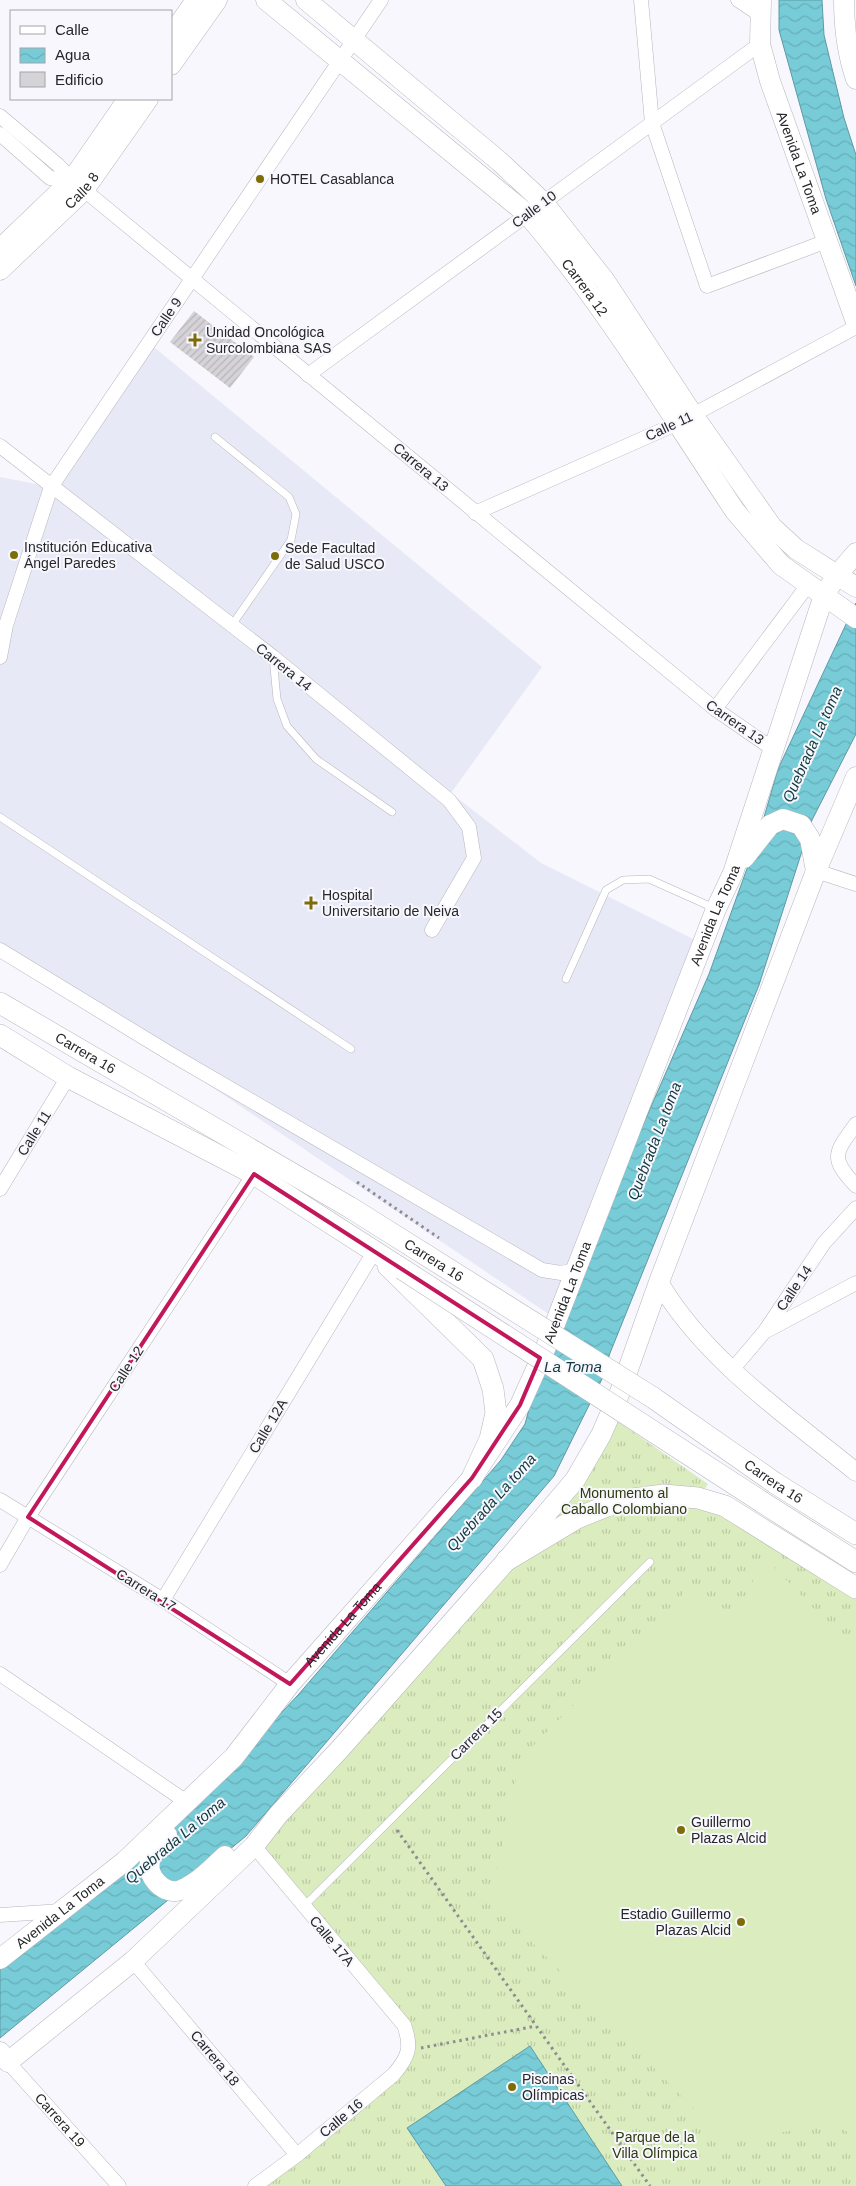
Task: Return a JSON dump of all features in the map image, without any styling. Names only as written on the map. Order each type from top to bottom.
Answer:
[{"type":"main road","points":[[172,35],[196,0]]},
{"type":"main road","points":[[172,64],[217,0]]},
{"type":"main road","name":"Carrera 12","points":[[266,0],[528,214],[560,253],[685,420],[772,527],[796,549],[856,587]]},
{"type":"main road","name":"Carrera 12","points":[[306,0],[499,161],[543,202],[605,281],[735,511],[781,565],[849,612]]},
{"type":"main road","points":[[844,0],[844,29],[856,79]]},
{"type":"main road","name":"Avenida La Toma","points":[[760,7],[760,44],[770,81],[856,322]]},
{"type":"main road","name":"Calle 8","points":[[0,248],[78,185],[127,100]]},
{"type":"main road","name":"Calle 8","points":[[0,270],[78,185],[147,100]]},
{"type":"main road","name":"Avenida La Toma","points":[[0,1960],[125,1861],[188,1803],[234,1757],[290,1684],[472,1478],[520,1405],[577,1270],[716,909],[733,873],[774,749],[816,590],[838,574],[856,552]]},
{"type":"main road","points":[[4,2057],[133,1961],[254,1846],[278,1815],[340,1749],[575,1480],[601,1435],[620,1392],[659,1282],[816,871],[856,776]]},
{"type":"main road","points":[[733,873],[770,825],[783,819],[801,825],[806,832],[810,839],[816,871]]},
{"type":"main road","name":"Carrera 16","points":[[0,1003],[351,1208],[652,1397],[776,1483],[856,1534]]},
{"type":"main road","name":"Carrera 16","points":[[0,1035],[68,1078],[254,1174],[856,1562]]},
{"type":"main road","points":[[376,1253],[483,1359],[493,1388],[496,1414],[490,1439],[472,1478]]},
{"type":"main road","points":[[507,1560],[577,1518],[633,1499],[664,1495],[698,1498],[725,1506],[856,1588]]},
{"type":"main road","points":[[234,1757],[154,1851],[149,1861],[155,1879],[168,1891],[182,1890],[278,1815]]},
{"type":"street","name":"Calle 9","points":[[0,657],[6,625],[51,487],[381,0]]},
{"type":"street","points":[[641,0],[652,123],[707,286],[827,241]]},
{"type":"street","points":[[738,0],[760,7]]},
{"type":"street","name":"Calle 10","points":[[308,375],[760,44]]},
{"type":"street","name":"Carrera 13","points":[[0,116],[58,165],[78,185],[715,709],[774,749]]},
{"type":"street","name":"Carrera 13","points":[[0,134],[50,178],[78,185]]},
{"type":"street","name":"Calle 11","points":[[475,512],[685,420],[856,327]]},
{"type":"street","name":"Carrera 14","points":[[0,446],[273,657],[448,800],[468,827],[474,858],[432,930]]},
{"type":"street","points":[[715,709],[816,590]]},
{"type":"street","points":[[816,871],[856,884]]},
{"type":"street","points":[[0,950],[177,1058],[542,1270],[561,1273],[577,1270]]},
{"type":"street","name":"Calle 11","points":[[0,1189],[68,1078]]},
{"type":"street","points":[[856,1124],[838,1152],[836,1161],[856,1186]]},
{"type":"street","name":"Calle 12","points":[[0,1566],[28,1517],[254,1174]]},
{"type":"street","name":"Calle 14","points":[[732,1370],[765,1331],[824,1243],[856,1208]]},
{"type":"street","name":"Calle 12A","points":[[163,1600],[376,1253]]},
{"type":"street","points":[[659,1282],[690,1328],[732,1370],[856,1472]]},
{"type":"street","points":[[765,1331],[856,1283]]},
{"type":"street","name":"Carrera 17","points":[[0,1500],[163,1600],[290,1684]]},
{"type":"street","points":[[0,1674],[188,1803]]},
{"type":"street","name":"Calle 17A","points":[[254,1846],[303,1907],[404,2025],[408,2044]]},
{"type":"street","points":[[0,1915],[62,1911]]},
{"type":"street","name":"Carrera 18","points":[[133,1961],[297,2154]]},
{"type":"street","name":"Calle 16","points":[[255,2186],[393,2075],[404,2062],[408,2044]]},
{"type":"street","name":"Carrera 19","points":[[4,2057],[119,2186]]},
{"type":"lane","points":[[215,437],[289,497],[296,514],[291,540],[232,625]]},
{"type":"lane","points":[[273,657],[277,699],[287,726],[316,759],[392,812]]},
{"type":"lane","points":[[0,817],[351,1049]]},
{"type":"lane","points":[[566,979],[606,890],[623,880],[649,879],[716,909]]},
{"type":"lane","name":"Carrera 15","points":[[303,1907],[650,1562]]},
{"type":"path","points":[[390,1820],[650,2186]]},
{"type":"path","points":[[408,2044],[536,2026]]},
{"type":"highlighted area","points":[[254,1174],[540,1358],[520,1405],[472,1478],[290,1684],[28,1517]]},
{"type":"shaded area","name":"Hospital Universitario de Neiva","points":[[149,343],[542,667],[451,793],[541,863],[703,944],[556,1319],[0,944],[0,477],[51,487]]},
{"type":"green space","points":[[610,1416],[708,1484],[698,1498],[856,1588],[856,2186],[255,2186],[393,2075],[408,2037],[259,1849],[567,1486]]},
{"type":"green space","name":"Guillermo Plazas Alcid","points":[[763,1556],[856,1652],[856,2132],[851,2136],[836,2121],[728,2144],[491,1900],[520,1759],[685,1592],[739,1615]]},
{"type":"green space","points":[[373,2165],[388,2186],[343,2186]]},
{"type":"water","points":[[779,0],[822,0],[824,35],[844,118],[856,155],[856,286],[826,199],[779,30]]},
{"type":"water","name":"La Toma","points":[[856,603],[856,734],[812,820],[759,985],[610,1353],[602,1379],[554,1476],[246,1836],[0,2038],[0,1967],[189,1811],[298,1695],[501,1460],[525,1424],[546,1347],[709,974],[758,838],[778,769]]},
{"type":"water","name":"Piscinas Olímpicas","points":[[530,2046],[622,2186],[446,2186],[407,2128]]},
{"type":"building","points":[[194,311],[254,357],[230,388],[170,342]]},
{"type":"place","name":"HOTEL Casablanca","points":[[260,179]]},
{"type":"place","name":"Unidad Oncológica Surcolombiana SAS","points":[[195,340]]},
{"type":"place","name":"Institución Educativa Ángel Paredes","points":[[14,555]]},
{"type":"place","name":"Sede Facultad de Salud USCO","points":[[275,556]]},
{"type":"place","name":"Hospital Universitario de Neiva","points":[[311,903]]},
{"type":"place","name":"Guillermo Plazas Alcid","points":[[681,1830]]},
{"type":"place","name":"Estadio Guillermo Plazas Alcid","points":[[741,1922]]},
{"type":"place","name":"Piscinas Olímpicas","points":[[512,2087]]},
{"type":"water label","name":"Quebrada La toma","points":[[812,744]]},
{"type":"water label","name":"Quebrada La toma","points":[[654,1141]]},
{"type":"water label","name":"Quebrada La toma","points":[[491,1502]]},
{"type":"water label","name":"Quebrada La toma","points":[[175,1840]]},
{"type":"park label","name":"Monumento al Caballo Colombiano","points":[[624,1502]]},
{"type":"park label","name":"Parque de la Villa Olímpica","points":[[655,2146]]}]
